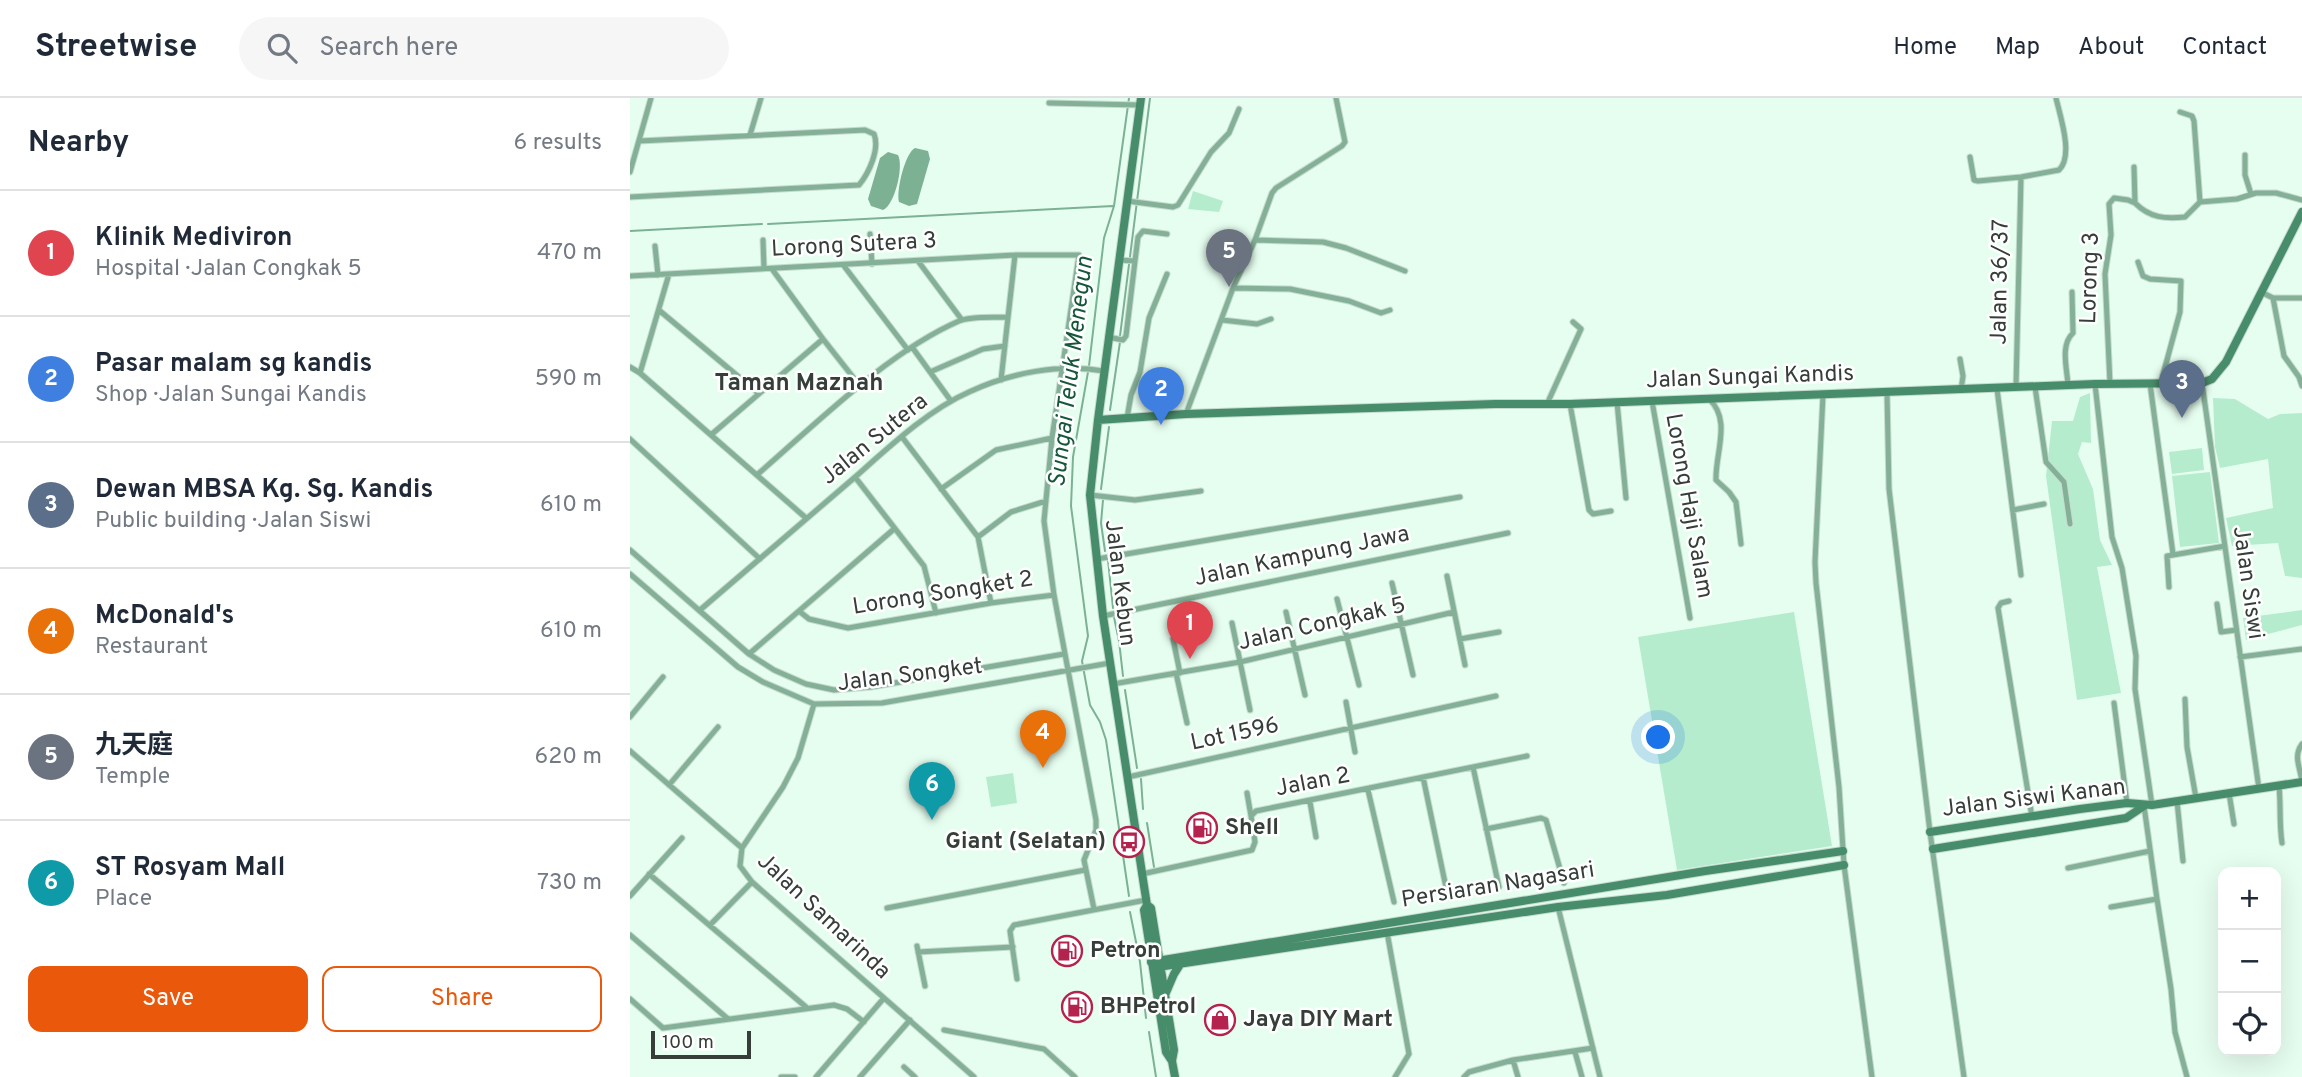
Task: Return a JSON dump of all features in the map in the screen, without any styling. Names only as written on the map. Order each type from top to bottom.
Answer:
[{"type":"street","points":[[630,172],[651,98]]},
{"type":"street","points":[[750,135],[761,98]]},
{"type":"street","points":[[1186,414],[1233,288],[1276,188],[1345,142],[1336,98]]},
{"type":"street","points":[[1970,157],[1974,180],[2021,177],[2059,170],[2065,163],[2066,143],[2056,98]]},
{"type":"street","points":[[1049,103],[1140,101]]},
{"type":"street","name":"Jalan Kebun","points":[[1140,101],[1128,261],[1108,337],[1090,495],[1113,684],[1142,874],[1156,939],[1156,964],[1166,1052],[1172,1060]]},
{"type":"street","points":[[1133,202],[1174,207],[1178,205],[1211,152],[1228,133],[1239,109]]},
{"type":"street","points":[[2180,112],[2192,117],[2194,121],[2200,202]]},
{"type":"street","points":[[630,197],[859,185],[870,168],[876,142],[874,134],[865,130],[639,141]]},
{"type":"street","points":[[2245,155],[2245,175],[2251,194]]},
{"type":"street","points":[[2134,167],[2135,203],[2150,215],[2172,219],[2185,217],[2200,202],[2237,199],[2251,194],[2276,193],[2302,200]]},
{"type":"street","name":"Jalan 36/37","points":[[2016,388],[2021,177]]},
{"type":"street","name":"Lorong 3","points":[[2110,384],[2105,286],[2111,235],[2109,204],[2114,198],[2135,203]]},
{"type":"street","points":[[2202,383],[2218,374],[2298,229],[2302,212]]},
{"type":"street","points":[[1108,337],[1125,339],[1128,329],[1128,261],[1138,237],[1143,231],[1167,234]]},
{"type":"street","points":[[870,234],[872,264]]},
{"type":"street","points":[[763,240],[764,268]]},
{"type":"street","points":[[1255,240],[1323,242],[1405,271]]},
{"type":"street","points":[[656,246],[658,275]]},
{"type":"street","points":[[1001,380],[1015,255]]},
{"type":"street","name":"Lorong Sutera 3","points":[[630,276],[1015,255],[1079,255],[1064,368]]},
{"type":"street","points":[[918,261],[962,320]]},
{"type":"street","points":[[2138,262],[2143,276],[2181,281],[2180,312],[2161,382]]},
{"type":"street","points":[[844,266],[951,401]]},
{"type":"street","points":[[772,269],[822,340],[860,386]]},
{"type":"street","points":[[640,373],[669,274]]},
{"type":"street","points":[[1127,418],[1131,395],[1142,363],[1149,318],[1167,274]]},
{"type":"street","points":[[1233,288],[1290,289],[1349,301],[1381,313],[1390,310]]},
{"type":"street","points":[[2068,385],[2064,346],[2073,333],[2072,292]]},
{"type":"street","points":[[2261,292],[2273,298],[2302,298]]},
{"type":"street","points":[[2273,298],[2284,356],[2302,386]]},
{"type":"street","points":[[660,311],[758,393]]},
{"type":"street","points":[[758,474],[860,386],[910,348],[962,320],[1007,317]]},
{"type":"street","points":[[1222,320],[1257,324],[1271,319]]},
{"type":"street","points":[[1547,404],[1581,329],[1573,322]]},
{"type":"street","points":[[712,434],[822,340]]},
{"type":"street","points":[[930,372],[983,349],[1004,346]]},
{"type":"street","points":[[1960,359],[1963,376],[1961,390]]},
{"type":"street","points":[[630,368],[640,373],[712,434],[806,518]]},
{"type":"street","points":[[1064,368],[1052,438],[1044,521],[1054,595],[1096,820],[1096,830],[1085,853],[1085,870],[1094,909]]},
{"type":"street","name":"Jalan Sutera","points":[[700,610],[855,477],[951,401],[1001,380],[1064,368],[1104,372]]},
{"type":"street","points":[[2150,383],[2173,554]]},
{"type":"street","name":"Jalan Sungai Kandis","points":[[1098,420],[1186,414],[1570,404],[2095,384],[2202,383]]},
{"type":"street","name":"Jalan Siswi","points":[[2202,383],[2259,789]]},
{"type":"street","points":[[2095,384],[2112,537],[2122,568],[2136,656],[2135,689],[2148,805],[2150,851],[2172,989],[2175,1032],[2187,1077]]},
{"type":"street","points":[[2035,387],[2046,462],[2064,481],[2070,524]]},
{"type":"street","points":[[1997,389],[2021,575]]},
{"type":"street","points":[[1887,393],[1889,489],[1930,832],[1964,1077]]},
{"type":"street","points":[[1823,395],[1815,562],[1839,786],[1844,865],[1872,1077]]},
{"type":"street","points":[[1709,399],[1718,407],[1722,436],[1716,480],[1735,502],[1741,544]]},
{"type":"street","name":"Lorong Haji Salam","points":[[1652,401],[1690,618]]},
{"type":"street","points":[[1617,402],[1626,498]]},
{"type":"street","points":[[1570,404],[1589,510],[1593,514],[1611,511]]},
{"type":"street","points":[[902,438],[978,537],[992,603]]},
{"type":"street","points":[[941,489],[996,450],[1052,438]]},
{"type":"street","points":[[630,439],[760,559]]},
{"type":"street","points":[[855,477],[924,566],[936,613]]},
{"type":"street","points":[[1090,495],[1135,500],[1201,491]]},
{"type":"street","points":[[1096,559],[1460,497]]},
{"type":"street","points":[[978,537],[1011,512],[1046,501]]},
{"type":"street","points":[[2013,510],[2044,504]]},
{"type":"street","points":[[749,654],[894,529]]},
{"type":"street","name":"Jalan Kampung Jawa","points":[[1103,616],[1508,533]]},
{"type":"street","points":[[2169,587],[2167,556],[2225,546]]},
{"type":"street","name":"Jalan Songket","points":[[630,550],[749,654],[774,670],[806,684],[834,690],[871,687],[1065,654]]},
{"type":"street","name":"Jalan Songket","points":[[630,574],[738,667],[763,682],[814,704],[882,703],[1110,663]]},
{"type":"street","points":[[1447,576],[1465,665]]},
{"type":"street","points":[[1392,583],[1413,675]]},
{"type":"street","name":"Lorong Songket 2","points":[[799,611],[809,619],[848,628],[1054,595]]},
{"type":"street","points":[[1337,599],[1359,685]]},
{"type":"street","points":[[2009,601],[2001,603],[1998,608],[2032,817]]},
{"type":"street","points":[[2217,604],[2221,632],[2236,630]]},
{"type":"street","points":[[1286,612],[1305,695]]},
{"type":"street","name":"Jalan Congkak 5","points":[[1113,684],[1294,651],[1454,612]]},
{"type":"street","points":[[1232,623],[1250,710]]},
{"type":"street","points":[[1460,639],[1499,632]]},
{"type":"street","points":[[1172,639],[1187,723]]},
{"type":"street","points":[[2240,657],[2302,649]]},
{"type":"street","points":[[630,717],[663,677]]},
{"type":"street","name":"Lot 1596","points":[[1128,777],[1496,696]]},
{"type":"street","points":[[2185,699],[2187,747],[2196,798]]},
{"type":"street","points":[[1346,702],[1355,751]]},
{"type":"street","points":[[2114,703],[2127,803]]},
{"type":"street","points":[[742,848],[798,758],[814,704]]},
{"type":"street","points":[[669,785],[718,727]]},
{"type":"street","points":[[2302,744],[2297,760],[2302,781]]},
{"type":"street","name":"Jalan Samarinda","points":[[630,751],[742,848],[740,866],[752,882],[884,998],[907,1024],[974,1077]]},
{"type":"street","name":"Jalan 2","points":[[1142,874],[1252,849],[1255,842],[1251,816],[1256,811],[1527,756]]},
{"type":"street","points":[[1473,767],[1499,887]]},
{"type":"street","points":[[1423,777],[1448,897]]},
{"type":"street","name":"Jalan Siswi Kanan","points":[[1930,832],[2127,803],[2148,805],[2178,801],[2302,781]]},
{"type":"street","points":[[2279,786],[2282,843]]},
{"type":"street","points":[[1368,790],[1394,902]]},
{"type":"street","points":[[1247,793],[1251,816]]},
{"type":"street","points":[[2230,793],[2234,824]]},
{"type":"street","points":[[2178,801],[2183,861]]},
{"type":"street","points":[[1310,802],[1315,837]]},
{"type":"street","name":"Jalan Siswi Kanan","points":[[1933,849],[2126,818],[2148,805]]},
{"type":"street","points":[[1486,829],[1541,818],[1546,820],[1564,883]]},
{"type":"street","points":[[1954,829],[1945,835],[1943,840],[1956,846]]},
{"type":"street","points":[[630,896],[681,838]]},
{"type":"street","name":"Persiaran Nagasari","points":[[1156,964],[1843,851]]},
{"type":"street","points":[[2068,868],[2150,851]]},
{"type":"street","points":[[1822,854],[1833,859],[1826,868]]},
{"type":"street","name":"Persiaran Nagasari","points":[[1386,928],[1667,895],[1844,865]]},
{"type":"street","points":[[887,908],[1085,870]]},
{"type":"street","points":[[649,874],[806,1007]]},
{"type":"street","points":[[710,925],[752,882]]},
{"type":"street","points":[[2111,907],[2157,899]]},
{"type":"street","points":[[1017,979],[1012,926],[1016,923],[1147,903]]},
{"type":"street","name":"Jalan Kebun","points":[[1147,903],[1144,910],[1164,996],[1174,1050],[1172,1060],[1175,1077]]},
{"type":"street","points":[[1558,907],[1600,1077]]},
{"type":"street","points":[[1386,928],[1409,1054],[1395,1077]]},
{"type":"street","points":[[630,935],[728,1019]]},
{"type":"street","points":[[1156,939],[1162,949],[1180,961],[1164,996]]},
{"type":"street","points":[[925,986],[917,949],[1013,947]]},
{"type":"street","points":[[816,1077],[884,998]]},
{"type":"street","points":[[630,999],[663,1028],[806,1007],[841,1006],[864,1022]]},
{"type":"street","points":[[860,1077],[907,1024]]},
{"type":"street","points":[[944,1030],[1044,1049],[1075,1077]]},
{"type":"street","points":[[1466,1074],[1513,1060],[1593,1048]]},
{"type":"street","points":[[1575,1052],[1582,1077]]},
{"type":"street","points":[[1513,1060],[1518,1077]]},
{"type":"street","points":[[904,1068],[915,1077]]},
{"type":"street","points":[[781,1077],[795,1077]]},
{"type":"shaded area","points":[[915,148],[928,151],[930,159],[917,204],[909,206],[899,202],[899,190],[905,164]]},
{"type":"shaded area","points":[[888,152],[898,155],[900,168],[895,193],[883,210],[871,206],[868,199],[880,158]]},
{"type":"shaded area","points":[[1193,191],[1223,201],[1219,212],[1188,209]]},
{"type":"shaded area","points":[[2090,393],[2091,443],[2082,442],[2078,454],[2093,489],[2100,540],[2112,565],[2097,567],[2121,693],[2077,700],[2046,476],[2052,421],[2073,421],[2080,397]]},
{"type":"shaded area","points":[[2213,398],[2235,399],[2268,419],[2280,414],[2302,413],[2302,578],[2285,576],[2278,543],[2232,546],[2226,518],[2273,508],[2268,459],[2220,468],[2215,447]]},
{"type":"shaded area","points":[[2202,448],[2204,470],[2172,474],[2169,452]]},
{"type":"shaded area","points":[[2210,472],[2219,543],[2180,547],[2172,476]]},
{"type":"shaded area","points":[[2302,610],[2302,625],[2246,640],[2243,618]]},
{"type":"shaded area","points":[[1794,612],[1832,846],[1677,870],[1638,637]]},
{"type":"shaded area","points":[[1013,773],[1017,803],[991,807],[986,777]]},
{"type":"waterway","name":"Sungai Teluk Menegun","points":[[1089,366],[1104,238],[1114,206],[1129,98]]},
{"type":"waterway","points":[[1120,336],[1150,98]]},
{"type":"waterway","points":[[768,224],[1113,206]]},
{"type":"waterway","points":[[630,231],[762,224]]},
{"type":"waterway","points":[[1110,410],[1120,342]]},
{"type":"waterway","name":"Sungai Teluk Menegun","points":[[1088,372],[1073,457],[1071,506],[1088,636],[1082,661],[1090,705],[1106,740],[1129,896]]},
{"type":"waterway","points":[[1101,489],[1109,427]]},
{"type":"waterway","points":[[1103,500],[1101,523],[1105,551]]},
{"type":"waterway","points":[[1108,560],[1113,608]]},
{"type":"waterway","points":[[1114,617],[1123,676]]},
{"type":"waterway","points":[[1125,690],[1137,768]]},
{"type":"waterway","points":[[1141,779],[1143,809]]},
{"type":"waterway","points":[[1147,823],[1154,867]]},
{"type":"waterway","name":"Sungai Teluk Menegun","points":[[1130,912],[1140,962],[1146,1018]]},
{"type":"waterway","name":"Sungai Teluk Menegun","points":[[1149,1032],[1156,1077]]},
{"type":"place","name":"九天庭","points":[[1229,287]]},
{"type":"place","name":"Dewan MBSA Kg. Sg. Kandis","points":[[2182,418]]},
{"type":"place","name":"Pasar malam sg kandis","points":[[1161,425]]},
{"type":"place","name":"Klinik Mediviron","points":[[1190,659]]},
{"type":"place","name":"McDonald's","points":[[1043,768]]},
{"type":"place","name":"ST Rosyam Mall","points":[[932,820]]},
{"type":"place","name":"Shell","points":[[1202,828]]},
{"type":"place","name":"Giant (Selatan)","points":[[1129,842]]},
{"type":"place","name":"Petron","points":[[1067,951]]},
{"type":"place","name":"BHPetrol","points":[[1077,1007]]},
{"type":"place","name":"Jaya DIY Mart","points":[[1220,1020]]},
{"type":"district","name":"Taman Maznah","points":[[799,384]]}]
